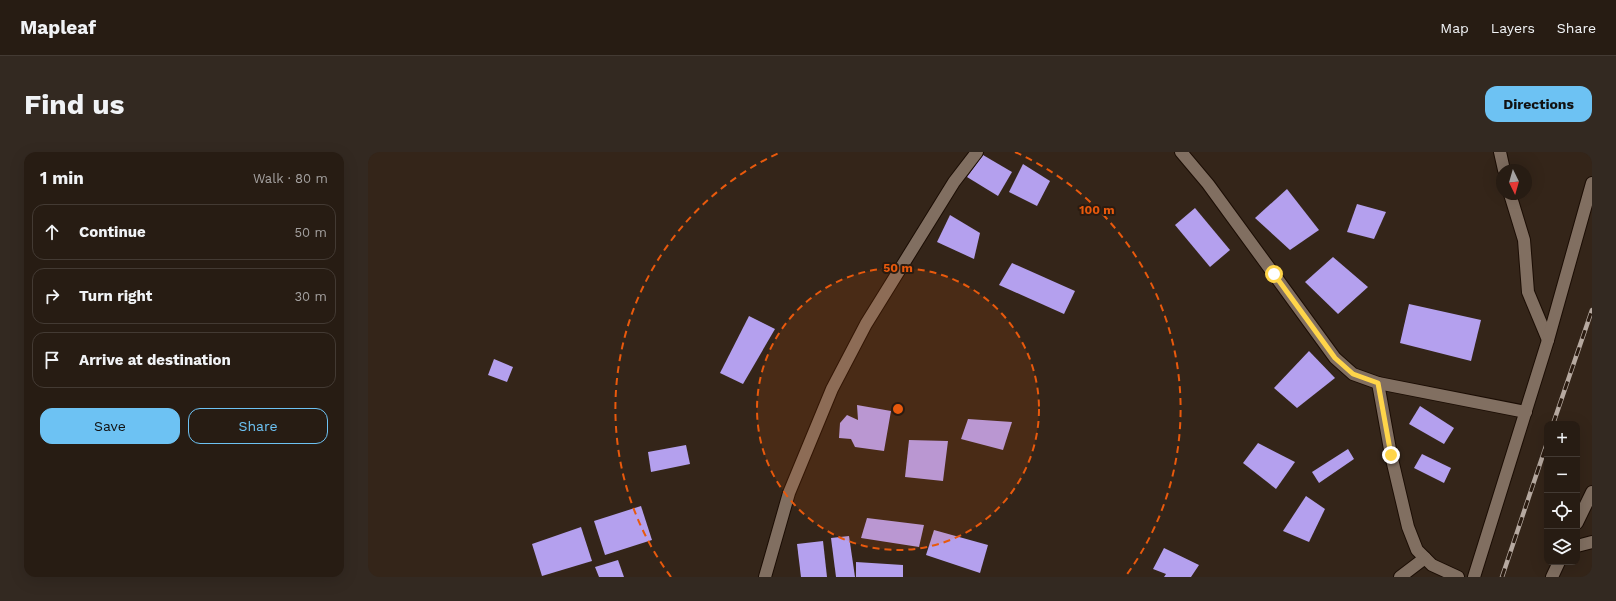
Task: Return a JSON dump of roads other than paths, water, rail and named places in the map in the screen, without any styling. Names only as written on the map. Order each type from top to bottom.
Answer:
[{"type":"street","points":[[765,577],[789,493],[832,389],[866,324],[954,182],[977,152]]},
{"type":"street","points":[[1181,152],[1208,184],[1335,358],[1353,374],[1378,383],[1526,412]]},
{"type":"street","points":[[1500,152],[1503,164]]},
{"type":"street","points":[[1474,577],[1548,340],[1592,183]]},
{"type":"street","points":[[1512,200],[1524,240],[1528,292],[1548,340]]},
{"type":"street","points":[[1378,383],[1400,500],[1417,550],[1432,564],[1458,577]]},
{"type":"street","points":[[1580,517],[1592,492]]},
{"type":"street","points":[[1580,545],[1592,542]]},
{"type":"street","points":[[1400,577],[1425,558]]},
{"type":"street","points":[[1552,577],[1558,565]]},
{"type":"railway","points":[[1554,421],[1592,310]]},
{"type":"railway","points":[[1502,577],[1544,452]]}]
